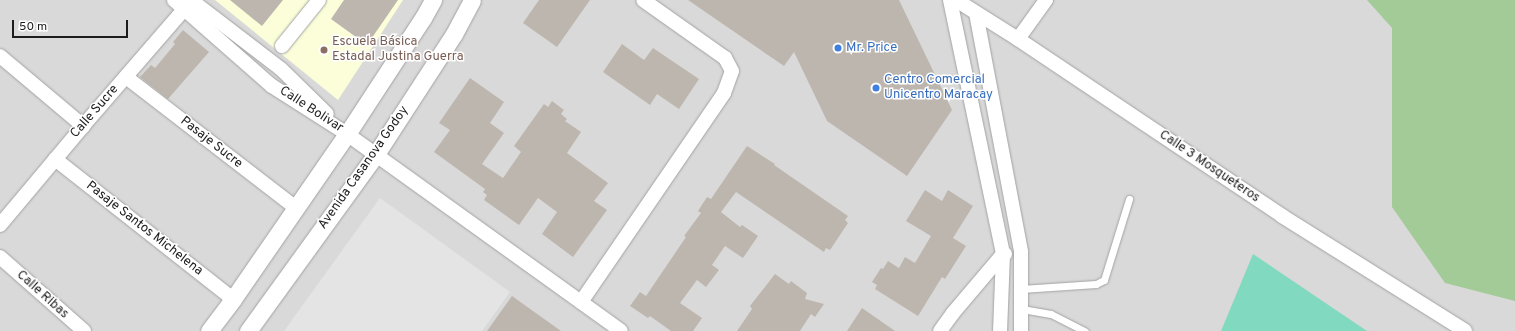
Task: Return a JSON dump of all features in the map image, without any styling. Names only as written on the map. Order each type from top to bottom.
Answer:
[{"type":"street","name":"Calle Bolivar","points":[[174,0],[190,3],[272,86],[376,154],[621,331]]},
{"type":"street","points":[[282,46],[318,0]]},
{"type":"street","points":[[209,331],[234,299],[347,134],[423,18],[433,0]]},
{"type":"street","name":"Avenida Casanova Godoy","points":[[248,331],[376,154],[454,34],[472,0]]},
{"type":"street","points":[[581,302],[724,93],[732,71],[725,58],[643,0]]},
{"type":"street","points":[[950,0],[1003,254],[1000,331]]},
{"type":"street","name":"Calle 3 Mosqueteros","points":[[956,0],[1018,39],[1282,216],[1465,331]]},
{"type":"street","points":[[1018,39],[1046,0]]},
{"type":"street","name":"Calle Sucre","points":[[0,225],[83,126],[190,3]]},
{"type":"street","points":[[976,13],[1021,252],[1021,331]]},
{"type":"street","points":[[0,56],[83,126]]},
{"type":"street","name":"Pasaje Sucre","points":[[126,77],[296,208]]},
{"type":"street","name":"Pasaje Santos Michelena","points":[[55,159],[234,299]]},
{"type":"street","points":[[940,331],[953,313],[1003,254],[1021,252]]},
{"type":"street","name":"Calle Ribas","points":[[0,258],[66,325],[84,331]]},
{"type":"lane","points":[[1021,289],[1096,284],[1104,280],[1129,199]]},
{"type":"lane","points":[[1022,309],[1061,318],[1085,331]]},
{"type":"shaded area","points":[[0,0],[1515,0],[1515,331],[0,331]]},
{"type":"shaded area","name":"Escuela Básica Estadal Justina Guerra","points":[[215,0],[403,0],[338,100]]},
{"type":"shaded area","points":[[380,198],[510,292],[482,331],[284,331]]},
{"type":"green space","points":[[1367,0],[1515,0],[1515,301],[1445,283],[1392,207],[1392,28]]},
{"type":"green space","points":[[1253,254],[1367,331],[1221,331]]},
{"type":"building","points":[[230,0],[283,0],[262,26]]},
{"type":"building","points":[[344,0],[398,0],[367,45],[331,19]]},
{"type":"building","points":[[539,0],[590,0],[557,47],[523,23]]},
{"type":"building","name":"Centro Comercial Unicentro Maracay","points":[[688,0],[899,0],[952,110],[907,176],[827,121],[794,52],[784,66]]},
{"type":"building","points":[[183,30],[209,52],[168,99],[140,77],[151,65],[155,68],[175,44],[173,42]]},
{"type":"building","points":[[622,44],[644,60],[653,48],[699,79],[679,109],[657,94],[650,105],[603,72]]},
{"type":"building","points":[[470,78],[504,102],[490,123],[504,133],[482,164],[503,178],[521,152],[514,146],[544,104],[548,107],[552,101],[564,110],[561,114],[567,119],[565,121],[581,132],[567,153],[608,183],[594,201],[607,210],[573,257],[542,234],[557,212],[538,198],[519,225],[484,200],[487,195],[483,192],[485,189],[434,152],[450,130],[439,123]]},
{"type":"building","points":[[747,146],[848,216],[845,220],[848,223],[830,250],[826,248],[824,252],[736,192],[721,212],[740,227],[742,225],[758,236],[743,258],[725,246],[712,265],[719,270],[706,287],[697,280],[680,303],[702,318],[693,331],[671,331],[650,316],[648,318],[630,306],[640,292],[646,296],[686,237],[684,236],[701,213],[698,211],[707,197],[711,199]]},
{"type":"building","points":[[925,190],[942,201],[948,190],[973,206],[953,238],[966,246],[945,279],[942,277],[918,316],[875,289],[877,285],[872,282],[881,268],[883,269],[888,261],[899,268],[905,257],[915,263],[931,236],[906,221]]},
{"type":"building","points":[[775,274],[789,284],[791,281],[807,293],[805,299],[824,304],[815,317],[811,314],[800,331],[737,331],[752,309],[750,306]]},
{"type":"building","points":[[512,296],[561,331],[487,331]]},
{"type":"building","points":[[862,308],[895,331],[847,331]]},
{"type":"place","name":"Mr. Price","points":[[838,48]]},
{"type":"place","name":"Escuela Básica Estadal Justina Guerra","points":[[324,50]]},
{"type":"place","name":"Centro Comercial Unicentro Maracay","points":[[876,88]]}]
